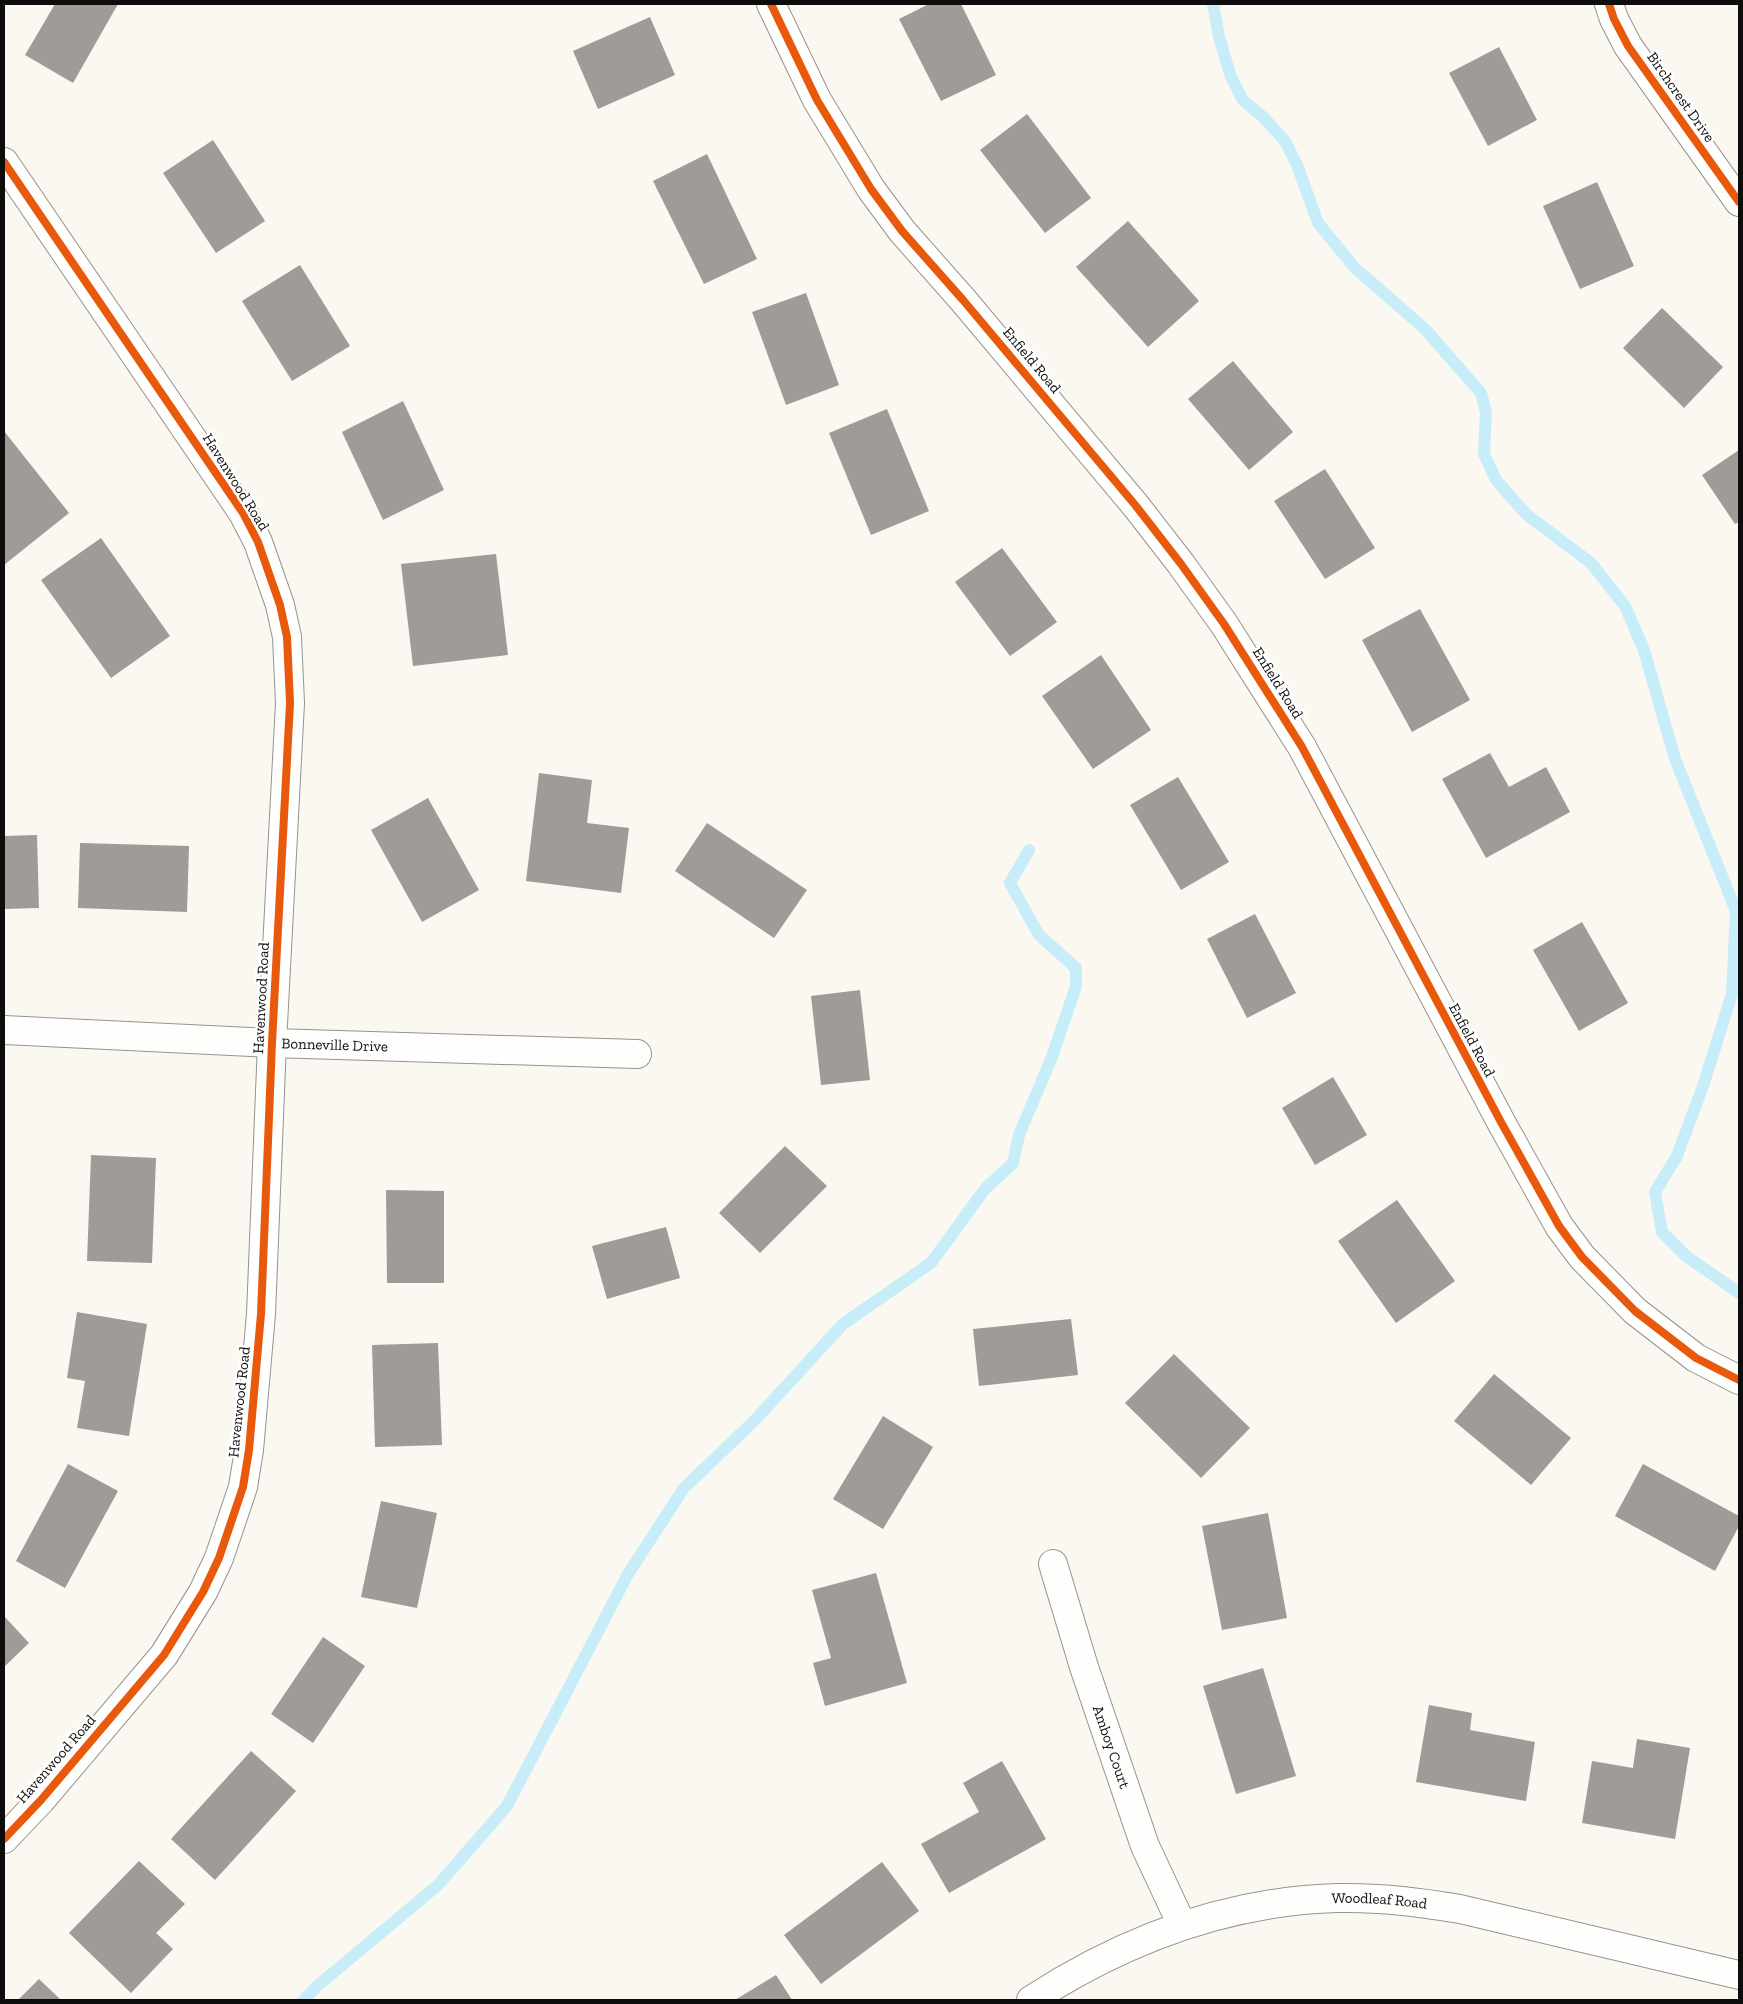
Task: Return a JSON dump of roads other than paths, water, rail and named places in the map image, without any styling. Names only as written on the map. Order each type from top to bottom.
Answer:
[{"type":"street","name":"Enfield Road","points":[[771,4],[817,100],[871,189],[902,231],[964,300],[1136,506],[1224,624],[1302,747],[1500,1122],[1559,1226],[1582,1257],[1635,1312],[1696,1358],[1739,1380]]},
{"type":"street","name":"Birchcrest Drive","points":[[1609,4],[1614,19],[1628,46],[1739,202]]},
{"type":"street","name":"Havenwood Road","points":[[4,162],[243,513],[258,542],[280,605],[287,637],[290,703],[272,1043],[261,1314],[249,1450],[242,1486],[219,1558],[203,1592],[164,1655],[41,1800],[4,1839]]},
{"type":"street","name":"Bonneville Drive","points":[[4,1030],[272,1043],[637,1054]]},
{"type":"street","name":"Amboy Court","points":[[1054,1564],[1084,1667],[1145,1846],[1182,1926]]},
{"type":"street","name":"Woodleaf Road","points":[[1032,2000],[1065,1979],[1142,1940],[1182,1926],[1221,1914],[1300,1900],[1340,1898],[1420,1902],[1460,1909],[1739,1975]]},
{"type":"waterway","points":[[1213,4],[1219,37],[1231,77],[1243,100],[1264,118],[1285,141],[1297,165],[1318,223],[1355,268],[1425,329],[1481,393],[1486,412],[1484,454],[1496,480],[1526,514],[1591,563],[1625,606],[1644,650],[1675,759],[1736,911],[1732,994],[1703,1086],[1677,1156],[1655,1192],[1662,1232],[1686,1256],[1739,1293]]},
{"type":"waterway","points":[[304,2000],[316,1987],[438,1885],[507,1806],[628,1574],[684,1488],[754,1421],[843,1324],[931,1263],[985,1189],[1013,1163],[1019,1135],[1052,1057],[1076,986],[1076,968],[1039,935],[1010,883],[1029,850]]}]
